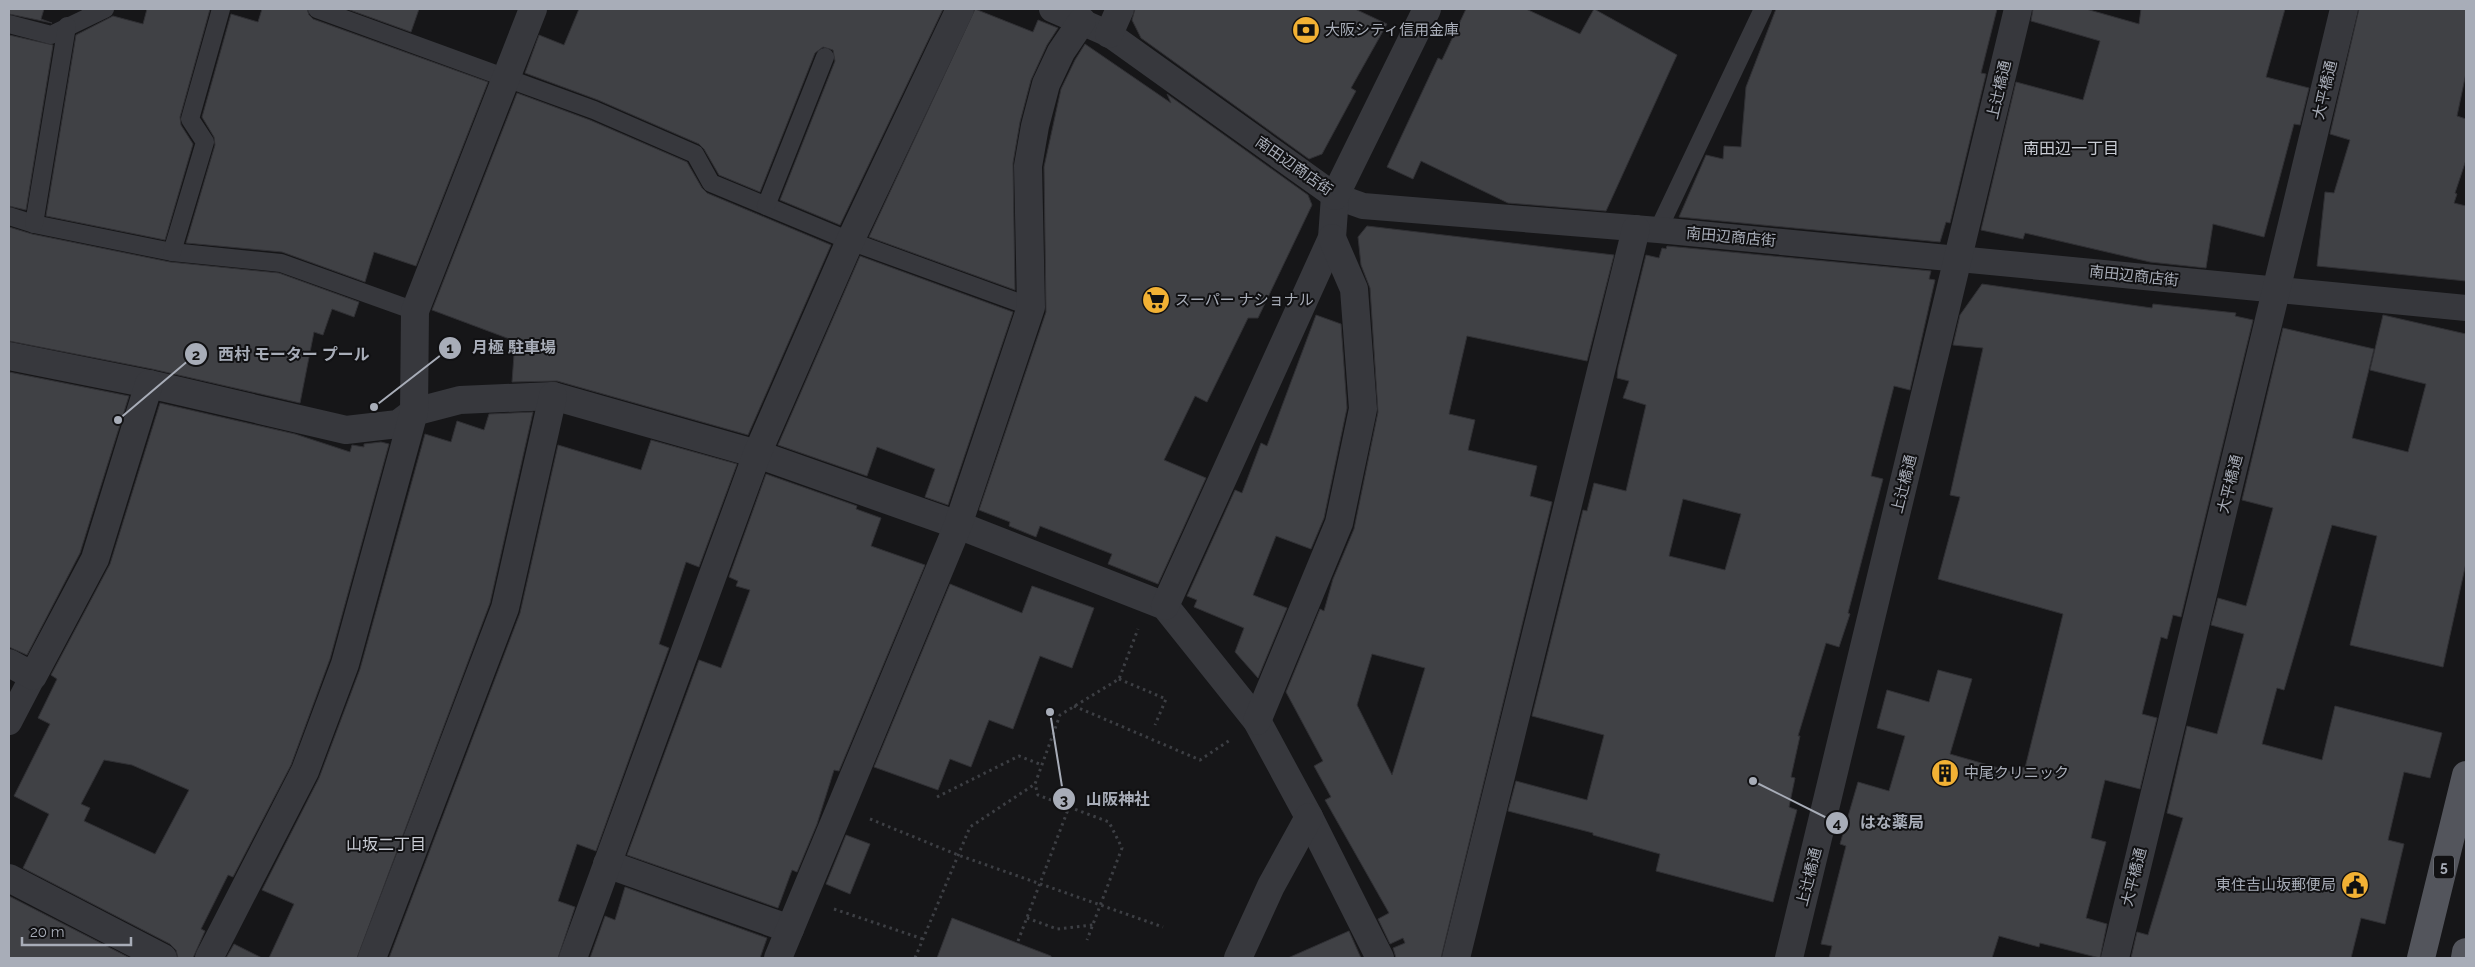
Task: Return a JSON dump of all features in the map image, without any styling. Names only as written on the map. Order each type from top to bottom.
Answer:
[{"type":"main road","name":"5","points":[[2421,958],[2466,775]]},
{"type":"main road","points":[[2465,958],[2466,952]]},
{"type":"street","points":[[209,958],[305,771],[345,664],[414,412],[416,311],[533,9]]},
{"type":"street","points":[[573,958],[757,454],[850,241],[960,9]]},
{"type":"street","name":"南田辺商店街","points":[[1052,9],[1109,34],[1335,196],[1363,206],[1647,230],[2466,308]]},
{"type":"street","points":[[1109,34],[1120,9]]},
{"type":"street","points":[[1157,603],[1332,238],[1335,196],[1427,9]]},
{"type":"street","name":"上辻橋通","points":[[1789,958],[2018,9]]},
{"type":"street","name":"大平橋通","points":[[2115,958],[2344,9]]},
{"type":"street","points":[[778,958],[842,808],[958,525],[1031,307],[1028,166],[1035,126],[1046,84],[1061,52],[1082,21]]},
{"type":"street","points":[[1456,958],[1647,230]]},
{"type":"street","points":[[1257,721],[1339,523],[1363,408],[1354,289],[1332,238]]},
{"type":"street","points":[[10,359],[148,384],[346,430],[398,424],[414,412],[460,400],[553,396],[757,454],[958,525],[1157,603],[1257,721],[1309,817],[1380,958]]},
{"type":"street","points":[[9,722],[95,559],[148,384]]},
{"type":"street","points":[[372,958],[505,608],[553,396]]},
{"type":"street","points":[[9,663],[33,676]]},
{"type":"street","points":[[1238,958],[1271,886],[1309,817]]},
{"type":"street","points":[[607,864],[790,929]]},
{"type":"street","points":[[9,878],[163,958]]},
{"type":"lane","points":[[9,24],[51,35],[105,9]]},
{"type":"lane","points":[[172,252],[205,142],[190,119],[221,9]]},
{"type":"lane","points":[[317,9],[594,110],[695,154],[711,184],[850,241],[1031,307]]},
{"type":"lane","points":[[1647,230],[1763,9]]},
{"type":"lane","points":[[34,224],[67,26]]},
{"type":"lane","points":[[766,206],[825,57]]},
{"type":"lane","points":[[9,216],[34,224],[172,252],[281,263],[416,311]]},
{"type":"path","points":[[1087,940],[1122,848],[1109,822],[1038,795],[1035,784],[1060,715],[1120,679],[1157,603]]},
{"type":"path","points":[[1120,679],[1166,699],[1155,725]]},
{"type":"path","points":[[1074,706],[1200,760],[1257,721]]},
{"type":"path","points":[[937,797],[1019,756],[1042,765]]},
{"type":"path","points":[[915,958],[970,827],[1035,784]]},
{"type":"path","points":[[1018,941],[1069,807]]},
{"type":"path","points":[[842,808],[958,855],[1163,927]]},
{"type":"path","points":[[804,899],[923,939]]},
{"type":"path","points":[[1027,918],[1057,929],[1093,925]]},
{"type":"building","points":[[9,9],[44,9],[41,19],[52,23],[9,14]]},
{"type":"building","points":[[147,9],[210,9],[180,117],[181,125],[193,144],[165,240],[46,216],[76,35],[113,16],[143,24]]},
{"type":"building","points":[[262,9],[307,9],[313,19],[488,82],[416,266],[374,252],[365,282],[282,252],[186,243],[215,145],[214,137],[202,117],[231,14],[258,22]]},
{"type":"building","points":[[347,9],[419,9],[411,32]]},
{"type":"building","points":[[579,9],[943,9],[840,225],[780,200],[835,61],[833,50],[823,47],[815,53],[760,192],[719,175],[699,144],[598,100],[525,73],[539,35],[564,45]]},
{"type":"building","points":[[975,9],[1033,32],[1038,20],[1058,28],[1047,45],[1031,80],[1020,122],[1013,163],[1015,290],[869,237]]},
{"type":"building","points":[[1135,9],[1355,9],[1387,24],[1351,88],[1356,91],[1322,154],[1309,159],[1141,38],[1132,20]]},
{"type":"building","points":[[1466,9],[1526,9],[1580,34],[1594,9],[1677,55],[1606,211],[1508,203],[1421,161],[1413,179],[1387,167],[1438,58],[1442,60]]},
{"type":"building","points":[[1776,9],[1997,9],[1981,73],[1986,74],[1950,223],[1946,222],[1940,242],[1679,217],[1706,155],[1723,159],[1724,146],[1741,147],[1746,87]]},
{"type":"building","points":[[2033,9],[2086,9],[2139,24],[2141,9],[2285,9],[2266,77],[2309,88],[2300,125],[2294,124],[2264,237],[2213,224],[2206,268],[2150,262],[2025,233],[2023,239],[1981,230],[2016,82],[2083,100],[2100,41],[2031,21]]},
{"type":"building","points":[[2359,9],[2466,9],[2466,73],[2457,116],[2466,119],[2466,160],[2455,193],[2457,194],[2454,203],[2466,206],[2466,281],[2317,266],[2325,192],[2334,193],[2350,140],[2330,134]]},
{"type":"building","points":[[9,35],[53,45],[26,210],[9,206]]},
{"type":"building","points":[[1085,44],[1171,103],[1167,94],[1308,195],[1312,205],[1258,318],[1248,318],[1207,402],[1195,396],[1164,460],[1206,478],[1158,584],[1108,564],[1112,554],[1040,526],[1036,537],[1009,526],[1010,522],[979,510],[1046,312],[1044,167],[1061,89]]},
{"type":"building","points":[[517,93],[590,120],[687,162],[707,193],[831,245],[748,435],[557,381],[512,382],[515,341],[432,310]]},
{"type":"building","points":[[1367,226],[1614,255],[1587,361],[1467,336],[1449,414],[1475,420],[1468,450],[1537,466],[1530,496],[1552,502],[1441,958],[1396,958],[1393,948],[1405,943],[1403,938],[1390,944],[1378,919],[1389,913],[1325,800],[1331,797],[1314,766],[1323,761],[1286,692],[1320,609],[1324,611],[1333,579],[1354,529],[1378,412],[1370,288],[1361,265],[1358,237]],"holes":[[[1372,654],[1425,668],[1392,775],[1357,705]]]},
{"type":"building","points":[[9,227],[32,234],[170,262],[279,273],[359,302],[354,317],[332,309],[323,335],[314,332],[300,403],[152,369],[9,341]]},
{"type":"building","points":[[1667,246],[1931,271],[1929,279],[1935,280],[1910,390],[1894,386],[1871,476],[1883,479],[1848,613],[1850,614],[1839,647],[1826,643],[1798,736],[1800,736],[1791,777],[1795,778],[1789,807],[1797,810],[1773,902],[1656,871],[1660,854],[1593,835],[1593,833],[1508,811],[1516,781],[1587,800],[1604,735],[1532,716],[1583,510],[1587,511],[1594,483],[1626,491],[1646,405],[1623,398],[1629,381],[1617,378],[1618,368],[1646,255],[1659,258],[1662,248],[1666,249]],"holes":[[[1683,499],[1741,514],[1725,570],[1669,556]]]},
{"type":"building","points":[[860,256],[1013,312],[948,505],[925,497],[935,469],[877,447],[867,476],[778,445]]},
{"type":"building","points":[[1982,284],[2152,308],[2153,304],[2236,313],[2235,316],[2253,320],[2181,617],[2173,615],[2167,639],[2161,637],[2142,714],[2157,718],[2140,789],[2105,780],[2091,838],[2106,842],[2086,918],[2107,924],[2100,958],[2040,943],[2039,947],[1999,936],[1992,958],[1829,958],[1832,946],[1821,944],[1846,846],[1840,844],[1858,782],[1889,791],[1905,736],[1877,728],[1887,690],[1929,702],[1938,670],[1972,679],[1950,754],[2016,773],[2018,766],[2025,768],[2063,614],[1938,579],[1960,497],[1950,495],[1983,348],[1953,345],[1960,315]]},
{"type":"building","points":[[1316,315],[1341,324],[1347,408],[1324,518],[1311,549],[1276,536],[1253,595],[1287,608],[1258,678],[1235,652],[1244,628],[1194,607],[1197,600],[1187,596],[1235,490],[1242,493],[1261,443],[1267,446]]},
{"type":"building","points":[[2383,315],[2466,334],[2466,563],[2443,667],[2350,645],[2377,536],[2332,525],[2284,690],[2277,688],[2262,744],[2322,760],[2335,706],[2442,733],[2430,778],[2404,772],[2388,840],[2404,844],[2385,924],[2361,918],[2351,958],[2131,958],[2137,932],[2148,935],[2183,818],[2167,813],[2187,726],[2217,734],[2244,634],[2211,625],[2218,598],[2246,606],[2273,508],[2242,500],[2283,328],[2374,349],[2352,438],[2408,452],[2426,384],[2370,370]]},
{"type":"building","points":[[9,372],[129,396],[80,553],[27,655],[9,647]]},
{"type":"building","points":[[160,403],[295,434],[350,452],[352,445],[364,447],[364,444],[381,442],[389,444],[330,659],[291,765],[233,877],[228,875],[201,929],[205,931],[193,958],[178,958],[176,950],[170,944],[23,868],[49,814],[14,796],[50,724],[38,718],[57,679],[51,675],[110,564]],"holes":[[[104,760],[132,765],[189,790],[155,854],[84,821],[90,808],[81,804]]]},
{"type":"building","points":[[533,412],[490,603],[357,958],[269,958],[294,904],[262,890],[319,778],[360,669],[425,434],[451,442],[457,421],[484,430],[489,414]]},
{"type":"building","points":[[651,440],[737,464],[699,567],[686,562],[659,644],[669,648],[596,851],[577,844],[558,901],[575,907],[558,958],[389,958],[520,613],[558,445],[641,470]]},
{"type":"building","points":[[766,474],[857,506],[856,509],[881,518],[871,546],[925,565],[839,771],[834,770],[817,824],[797,872],[792,870],[778,908],[627,855],[699,660],[721,668],[750,590],[736,586],[738,581],[729,577]]},
{"type":"building","points":[[950,584],[1022,613],[1032,586],[1094,608],[1072,668],[1040,656],[1013,729],[989,720],[971,767],[950,759],[938,790],[874,767]]},
{"type":"building","points":[[846,835],[870,844],[850,894],[826,884]]},
{"type":"building","points":[[625,887],[767,938],[760,958],[590,958],[605,916],[615,920]]},
{"type":"building","points":[[9,896],[130,958],[9,958]]},
{"type":"building","points":[[952,918],[1051,956],[1051,958],[937,958]]},
{"type":"building","points":[[1349,931],[1361,958],[1288,958]]},
{"type":"building","points":[[234,944],[262,958],[226,958]]},
{"type":"place","name":"大阪シティ信用金庫","points":[[1306,30]]},
{"type":"place","name":"スーパー ナショナル","points":[[1156,300]]},
{"type":"place","name":"月極 駐車場","points":[[374,407]]},
{"type":"place","name":"西村 モーター プール","points":[[118,420]]},
{"type":"place","name":"山阪神社","points":[[1050,712]]},
{"type":"place","name":"中尾クリニック","points":[[1945,773]]},
{"type":"place","name":"はな薬局","points":[[1753,781]]},
{"type":"place","name":"東住吉山坂郵便局","points":[[2355,885]]},
{"type":"district","name":"南田辺一丁目","points":[[2071,148]]},
{"type":"district","name":"山坂二丁目","points":[[386,844]]}]
